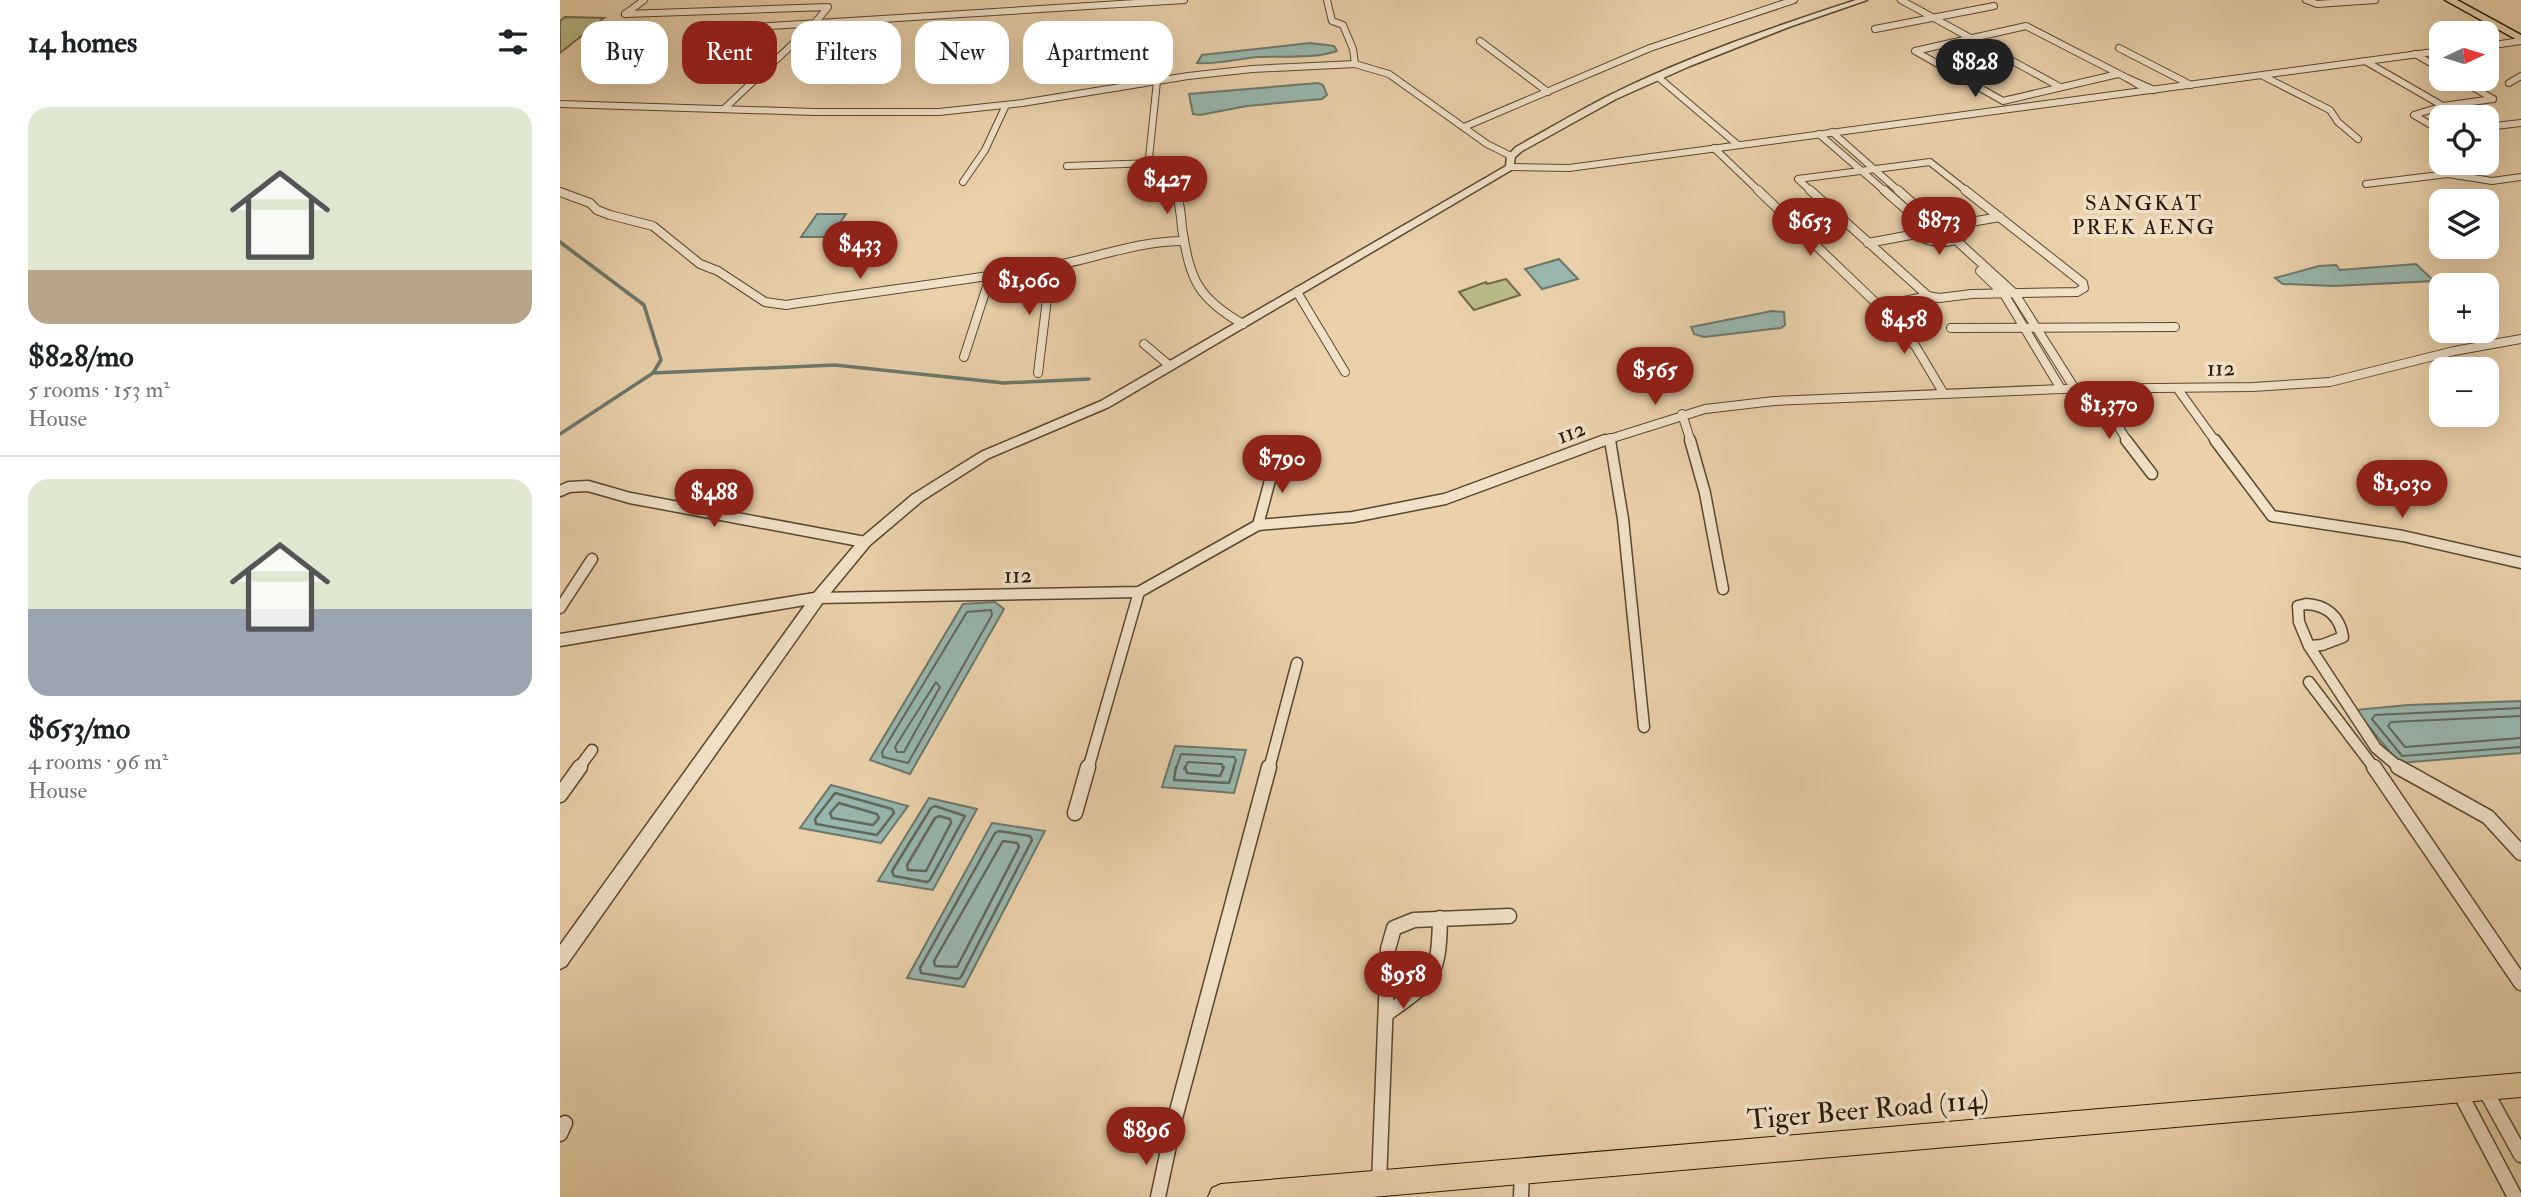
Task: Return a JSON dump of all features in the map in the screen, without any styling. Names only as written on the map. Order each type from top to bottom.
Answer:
[{"type":"highway","points":[[2449,0],[2521,40]]},
{"type":"main road","name":"Tiger Beer Road (114)","points":[[1221,1197],[2521,1085]]},
{"type":"street","points":[[645,0],[625,14],[828,7]]},
{"type":"street","points":[[816,21],[833,0]]},
{"type":"street","points":[[1037,9],[1040,0]]},
{"type":"street","points":[[859,21],[1184,0]]},
{"type":"street","points":[[1326,0],[1332,21],[1343,25],[1353,49],[1355,64]]},
{"type":"street","points":[[1464,127],[1650,48],[1794,0]]},
{"type":"street","points":[[560,960],[818,598],[865,542],[917,498],[985,455],[1105,404],[1424,215],[1586,111],[1763,33],[1863,0]]},
{"type":"street","points":[[1901,0],[2060,87]]},
{"type":"street","points":[[2306,0],[2317,4],[2375,0]]},
{"type":"street","points":[[1875,29],[1994,6]]},
{"type":"street","points":[[2118,74],[2003,101],[1915,51],[2026,26],[2151,90]]},
{"type":"street","points":[[2499,44],[2521,40]]},
{"type":"street","points":[[1480,41],[1548,92]]},
{"type":"street","points":[[724,108],[791,45]]},
{"type":"street","points":[[2119,48],[2191,85]]},
{"type":"street","points":[[1173,78],[1252,69],[1355,64],[1389,74],[1511,161],[1569,168],[2429,52]]},
{"type":"street","points":[[2415,54],[2429,62]]},
{"type":"street","points":[[2365,61],[2441,105]]},
{"type":"street","points":[[2263,76],[2330,110],[2338,122],[2358,139]]},
{"type":"street","points":[[2509,83],[2521,76]]},
{"type":"street","points":[[1658,77],[1738,145]]},
{"type":"street","points":[[560,104],[925,113],[1006,105],[1133,84]]},
{"type":"street","points":[[1154,163],[1149,158],[1157,84]]},
{"type":"street","points":[[2450,105],[2493,99],[2479,91]]},
{"type":"street","points":[[963,182],[985,150],[1006,105]]},
{"type":"street","points":[[2429,110],[2414,115],[2429,124]]},
{"type":"street","points":[[2499,126],[2521,123]]},
{"type":"street","points":[[1832,132],[1927,216]]},
{"type":"street","points":[[1819,134],[1917,219]]},
{"type":"street","points":[[1714,148],[1877,304],[1928,296]]},
{"type":"street","points":[[1930,162],[2083,282],[2084,288],[2077,292],[1972,294],[1939,299],[1928,296],[1798,180],[1874,169],[1930,162]]},
{"type":"street","points":[[1067,166],[1161,165],[1179,201],[1193,282],[1200,296],[1219,311],[1243,324]]},
{"type":"street","points":[[2365,184],[2448,174],[2492,181],[2521,177]]},
{"type":"street","points":[[560,192],[590,203],[597,210],[610,215],[653,226],[692,258],[719,271],[765,302],[786,305],[1051,266],[1115,249],[1162,241],[1184,241]]},
{"type":"street","points":[[2000,217],[1959,224],[1944,218],[1927,216],[1917,219],[1911,227],[1916,234],[1935,242],[1954,242],[2015,294],[2075,389]]},
{"type":"street","points":[[1954,242],[1964,233],[1959,224]]},
{"type":"street","points":[[1868,243],[1916,234]]},
{"type":"street","points":[[1954,242],[2004,294],[2061,389]]},
{"type":"street","points":[[1038,373],[1051,266]]},
{"type":"street","points":[[964,357],[991,274]]},
{"type":"street","points":[[1297,292],[1345,372]]},
{"type":"street","points":[[1882,305],[1916,347],[1944,394]]},
{"type":"street","points":[[1951,328],[2175,327]]},
{"type":"street","name":"112","points":[[818,598],[1139,592],[1258,525],[1353,517],[1445,499],[1682,414],[1774,401],[2061,389],[2253,387],[2330,382],[2454,351],[2521,339]]},
{"type":"street","points":[[1144,344],[1170,366]]},
{"type":"street","points":[[2177,388],[2272,516],[2403,536],[2521,563]]},
{"type":"street","points":[[2095,389],[2124,437],[2152,474]]},
{"type":"street","points":[[1682,414],[1710,520],[1715,559],[1723,589]]},
{"type":"street","points":[[1610,438],[1623,519],[1644,727]]},
{"type":"street","points":[[1258,525],[1276,458]]},
{"type":"street","points":[[560,491],[569,486],[588,486],[630,498],[865,542]]},
{"type":"street","points":[[560,608],[592,559]]},
{"type":"street","points":[[1075,813],[1139,592]]},
{"type":"street","points":[[560,640],[818,598]]},
{"type":"street","points":[[2309,646],[2322,645],[2343,637],[2343,630],[2329,610],[2321,604],[2307,603],[2298,606],[2299,622],[2309,646],[2376,748],[2399,768],[2488,817],[2521,853]]},
{"type":"street","points":[[1158,1197],[1177,1109],[1297,663]]},
{"type":"street","points":[[2309,682],[2351,734],[2521,983]]},
{"type":"street","points":[[560,795],[592,750]]},
{"type":"street","points":[[1379,1183],[1388,949],[1394,928],[1414,920],[1509,916]]},
{"type":"street","points":[[1386,1014],[1435,976],[1440,959],[1440,918]]},
{"type":"street","points":[[2484,1088],[2521,1155]]},
{"type":"street","points":[[2458,1091],[2515,1197]]},
{"type":"street","points":[[1521,1197],[1522,1171]]},
{"type":"green space","points":[[565,17],[604,18],[600,21],[581,21],[581,36],[560,53],[560,21]]},
{"type":"green space","points":[[1506,279],[1520,295],[1474,310],[1459,292],[1486,282],[1487,284]]},
{"type":"water","points":[[1310,43],[1334,46],[1337,51],[1309,56],[1259,57],[1197,63],[1202,55]]},
{"type":"water","points":[[1318,83],[1323,85],[1327,95],[1322,99],[1247,106],[1200,115],[1193,114],[1189,94]]},
{"type":"water","points":[[817,214],[846,214],[830,237],[801,237]]},
{"type":"water","points":[[1559,259],[1578,279],[1542,289],[1525,269]]},
{"type":"water","points":[[2416,264],[2429,276],[2429,281],[2334,286],[2283,284],[2275,278],[2319,266],[2336,265],[2340,270]]},
{"type":"water","points":[[1772,311],[1784,312],[1785,325],[1781,328],[1704,337],[1694,334],[1691,327]]},
{"type":"water","points":[[995,602],[1004,609],[910,774],[870,760],[963,604]]},
{"type":"water","points":[[2521,701],[2521,753],[2399,763],[2355,710],[2408,705]]},
{"type":"water","points":[[1175,746],[1246,750],[1234,793],[1162,787]]},
{"type":"water","points":[[831,785],[908,806],[881,843],[800,828]]},
{"type":"water","points":[[929,798],[977,809],[933,890],[878,881]]},
{"type":"water","points":[[992,823],[1045,831],[964,987],[907,978]]},
{"type":"waterway","points":[[560,242],[644,305],[661,360],[653,373]]},
{"type":"waterway","points":[[653,373],[835,365],[1004,383],[1089,379]]},
{"type":"waterway","points":[[560,434],[653,373]]},
{"type":"district","name":"SANGKAT PREK AENG","points":[[2144,215]]}]
